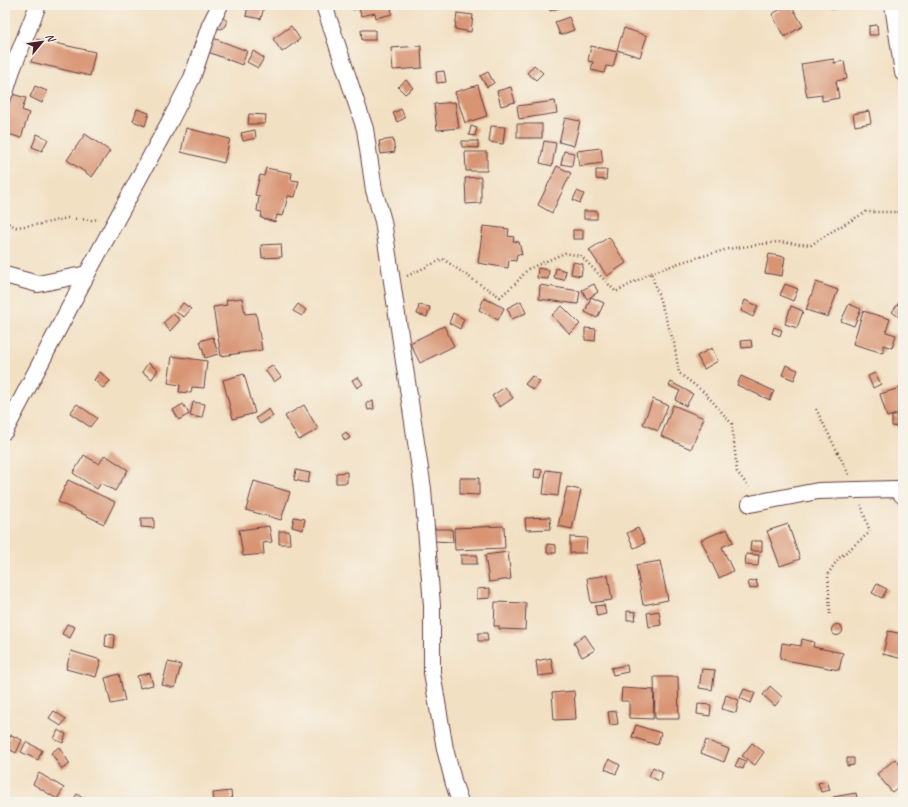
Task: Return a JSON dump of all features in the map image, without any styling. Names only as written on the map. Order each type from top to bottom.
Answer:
[{"type":"street","points":[[5,93],[12,70],[38,5]]},
{"type":"street","points":[[5,431],[192,78],[210,25],[220,5]]},
{"type":"street","points":[[324,5],[365,129],[374,190],[383,221],[423,489],[432,606],[432,672],[445,749],[460,802]]},
{"type":"street","points":[[893,5],[900,36],[903,73]]},
{"type":"street","points":[[5,275],[38,284],[87,274]]},
{"type":"street","points":[[755,503],[818,491],[897,489],[903,496]]},
{"type":"path","points":[[392,283],[443,259],[500,296],[516,284],[528,269],[565,253],[581,256],[616,292],[651,273],[682,262],[728,249],[777,242],[811,245],[830,232],[866,212],[903,212]]},
{"type":"path","points":[[5,222],[16,227],[42,224],[67,218],[91,220],[119,216]]},
{"type":"path","points":[[651,273],[674,343],[679,373],[705,393],[732,424],[737,472],[755,503]]},
{"type":"path","points":[[816,409],[856,490],[870,532],[838,559],[828,574],[830,614]]},
{"type":"building","points":[[248,5],[264,6],[261,19],[246,16]]},
{"type":"building","points":[[352,5],[391,5],[392,14],[376,18],[375,13],[361,16],[359,8],[353,9]]},
{"type":"building","points":[[548,5],[562,5],[562,7],[550,11]]},
{"type":"building","points":[[788,5],[791,5],[803,26],[784,37],[772,14]]},
{"type":"building","points":[[831,5],[840,5],[841,6],[832,9]]},
{"type":"building","points":[[457,13],[473,15],[471,32],[455,29]]},
{"type":"building","points":[[222,17],[227,21],[226,26],[221,29],[217,28]]},
{"type":"building","points":[[569,17],[574,30],[560,35],[555,22]]},
{"type":"building","points":[[877,25],[878,35],[869,35],[869,26]]},
{"type":"building","points":[[291,26],[300,39],[282,52],[273,39]]},
{"type":"building","points":[[624,28],[647,36],[640,57],[617,50]]},
{"type":"building","points":[[361,30],[375,30],[375,40],[362,40]]},
{"type":"building","points":[[213,38],[247,51],[242,65],[208,52]]},
{"type":"building","points":[[37,39],[95,52],[90,76],[31,62]]},
{"type":"building","points":[[421,46],[422,68],[393,70],[391,48]]},
{"type":"building","points":[[591,46],[617,52],[613,67],[606,66],[604,73],[591,70],[593,62],[588,61]]},
{"type":"building","points":[[253,51],[264,58],[258,68],[247,62]]},
{"type":"building","points":[[834,59],[834,63],[844,61],[847,79],[836,81],[839,98],[822,101],[822,95],[807,97],[801,64]]},
{"type":"building","points":[[534,65],[543,73],[536,80],[527,73]]},
{"type":"building","points":[[444,71],[446,82],[437,83],[436,72]]},
{"type":"building","points":[[488,72],[494,83],[487,87],[480,76]]},
{"type":"building","points":[[406,80],[413,88],[405,94],[398,87]]},
{"type":"building","points":[[478,85],[487,116],[465,123],[455,92]]},
{"type":"building","points":[[35,86],[47,91],[42,103],[30,97]]},
{"type":"building","points":[[511,87],[515,102],[501,106],[497,91]]},
{"type":"building","points":[[12,94],[26,98],[22,110],[29,113],[21,138],[5,133],[5,115]]},
{"type":"building","points":[[555,101],[557,113],[519,119],[517,106]]},
{"type":"building","points":[[455,102],[459,128],[437,130],[434,104]]},
{"type":"building","points":[[137,109],[149,113],[145,126],[133,121]]},
{"type":"building","points":[[401,109],[405,118],[397,122],[393,113]]},
{"type":"building","points":[[869,111],[871,123],[855,126],[853,114]]},
{"type":"building","points":[[249,114],[266,115],[265,124],[248,124]]},
{"type":"building","points":[[565,118],[580,121],[574,146],[559,142]]},
{"type":"building","points":[[517,124],[542,124],[542,138],[517,138]]},
{"type":"building","points":[[471,126],[477,128],[475,136],[469,135]]},
{"type":"building","points":[[491,126],[505,127],[503,144],[489,142]]},
{"type":"building","points":[[186,128],[230,139],[224,163],[181,152]]},
{"type":"building","points":[[255,130],[256,138],[243,141],[241,133]]},
{"type":"building","points":[[37,134],[48,139],[42,151],[32,147]]},
{"type":"building","points":[[85,134],[110,151],[92,177],[67,160]]},
{"type":"building","points":[[393,139],[395,152],[381,154],[379,141]]},
{"type":"building","points":[[462,141],[478,141],[478,148],[462,147]]},
{"type":"building","points":[[544,141],[556,143],[552,166],[540,163]]},
{"type":"building","points":[[601,148],[603,163],[579,166],[577,151]]},
{"type":"building","points":[[564,151],[574,153],[572,166],[561,164]]},
{"type":"building","points":[[465,152],[487,152],[487,171],[466,171]]},
{"type":"building","points":[[557,166],[571,173],[552,213],[538,205]]},
{"type":"building","points":[[266,168],[292,173],[291,180],[299,181],[295,197],[288,196],[283,216],[277,215],[275,222],[261,218],[262,212],[257,211],[259,196],[255,195],[260,175],[264,176]]},
{"type":"building","points":[[596,170],[607,170],[606,180],[596,179]]},
{"type":"building","points":[[481,177],[481,203],[466,204],[465,178]]},
{"type":"building","points":[[577,191],[584,194],[580,203],[573,200]]},
{"type":"building","points":[[584,211],[597,211],[597,219],[584,219]]},
{"type":"building","points":[[483,226],[509,229],[508,236],[514,237],[513,241],[519,242],[522,255],[517,254],[516,261],[509,260],[508,268],[478,263]]},
{"type":"building","points":[[573,230],[583,230],[583,239],[573,239]]},
{"type":"building","points":[[609,237],[626,263],[607,276],[589,250]]},
{"type":"building","points":[[281,244],[282,257],[262,258],[261,245]]},
{"type":"building","points":[[769,254],[785,257],[782,276],[765,273]]},
{"type":"building","points":[[573,262],[583,264],[581,276],[571,274]]},
{"type":"building","points":[[538,268],[549,270],[548,279],[537,278]]},
{"type":"building","points":[[556,268],[566,271],[564,280],[554,278]]},
{"type":"building","points":[[816,282],[838,290],[828,317],[806,310]]},
{"type":"building","points":[[594,284],[598,292],[587,299],[582,290]]},
{"type":"building","points":[[785,284],[798,289],[793,301],[780,295]]},
{"type":"building","points":[[540,285],[580,291],[578,304],[539,299]]},
{"type":"building","points":[[591,297],[604,303],[597,318],[585,312]]},
{"type":"building","points":[[903,297],[903,320],[892,312]]},
{"type":"building","points":[[242,298],[245,314],[256,313],[262,350],[221,356],[213,307],[227,305],[226,300]]},
{"type":"building","points":[[484,298],[504,308],[498,320],[479,310]]},
{"type":"building","points":[[745,300],[758,306],[753,317],[741,311]]},
{"type":"building","points":[[521,301],[526,313],[512,319],[507,308]]},
{"type":"building","points":[[183,303],[191,309],[184,317],[176,312]]},
{"type":"building","points":[[298,304],[306,310],[302,316],[293,311]]},
{"type":"building","points":[[849,304],[861,309],[854,326],[841,321]]},
{"type":"building","points":[[419,305],[430,307],[427,317],[417,314]]},
{"type":"building","points":[[562,306],[580,324],[570,334],[552,315]]},
{"type":"building","points":[[791,306],[803,311],[797,328],[785,324]]},
{"type":"building","points":[[863,311],[890,319],[886,332],[896,335],[892,348],[883,345],[883,353],[853,344]]},
{"type":"building","points":[[453,313],[464,319],[460,329],[449,323]]},
{"type":"building","points":[[173,314],[180,320],[170,331],[163,323]]},
{"type":"building","points":[[444,326],[454,346],[420,363],[410,343]]},
{"type":"building","points":[[774,327],[782,330],[780,336],[772,333]]},
{"type":"building","points":[[585,328],[596,329],[595,341],[585,340]]},
{"type":"building","points":[[213,337],[218,354],[205,358],[200,341]]},
{"type":"building","points":[[751,340],[752,347],[742,348],[741,341]]},
{"type":"building","points":[[712,348],[718,361],[704,369],[697,356]]},
{"type":"building","points":[[172,356],[207,361],[204,388],[192,387],[191,393],[179,392],[180,385],[168,383]]},
{"type":"building","points":[[148,363],[158,370],[152,379],[142,372]]},
{"type":"building","points":[[272,365],[281,377],[274,382],[265,370]]},
{"type":"building","points":[[786,365],[798,370],[794,380],[782,375]]},
{"type":"building","points":[[100,372],[110,381],[103,388],[94,380]]},
{"type":"building","points":[[875,373],[881,384],[873,388],[868,376]]},
{"type":"building","points":[[244,374],[255,413],[233,419],[223,380]]},
{"type":"building","points":[[532,376],[540,382],[533,390],[525,384]]},
{"type":"building","points":[[741,376],[774,391],[770,400],[737,385]]},
{"type":"building","points":[[358,377],[363,384],[357,388],[352,380]]},
{"type":"building","points":[[671,382],[693,394],[686,406],[675,400],[680,391],[669,386]]},
{"type":"building","points":[[505,387],[513,398],[500,407],[492,396]]},
{"type":"building","points":[[903,387],[903,412],[887,417],[880,394]]},
{"type":"building","points":[[653,399],[668,405],[658,431],[643,424]]},
{"type":"building","points":[[373,401],[374,409],[368,410],[366,403]]},
{"type":"building","points":[[193,402],[205,404],[202,418],[190,416]]},
{"type":"building","points":[[77,404],[97,418],[90,427],[70,413]]},
{"type":"building","points":[[183,404],[189,414],[179,420],[173,410]]},
{"type":"building","points":[[304,405],[318,429],[299,440],[285,416]]},
{"type":"building","points":[[673,405],[704,418],[691,449],[661,436]]},
{"type":"building","points":[[269,409],[273,416],[260,424],[256,418]]},
{"type":"building","points":[[892,416],[901,416],[901,427],[892,426]]},
{"type":"building","points":[[346,432],[350,438],[345,441],[342,435]]},
{"type":"building","points":[[84,455],[99,464],[105,455],[128,470],[115,491],[101,483],[97,489],[73,473]]},
{"type":"building","points":[[535,469],[542,470],[541,478],[534,477]]},
{"type":"building","points":[[296,470],[310,473],[308,483],[294,480]]},
{"type":"building","points":[[546,470],[561,472],[558,496],[543,494]]},
{"type":"building","points":[[347,472],[347,483],[336,483],[336,473]]},
{"type":"building","points":[[460,478],[479,478],[479,495],[460,494]]},
{"type":"building","points":[[68,480],[115,502],[104,524],[58,502]]},
{"type":"building","points":[[254,481],[290,492],[281,520],[246,510]]},
{"type":"building","points":[[567,487],[581,490],[572,529],[558,526]]},
{"type":"building","points":[[294,517],[305,519],[303,530],[292,527]]},
{"type":"building","points":[[550,517],[551,529],[526,530],[525,518]]},
{"type":"building","points":[[141,518],[154,518],[154,528],[141,527]]},
{"type":"building","points":[[788,524],[800,559],[780,566],[767,531]]},
{"type":"building","points":[[269,526],[272,542],[263,543],[264,554],[243,556],[239,530]]},
{"type":"building","points":[[504,526],[505,548],[455,550],[454,528]]},
{"type":"building","points":[[638,528],[645,543],[634,548],[627,533]]},
{"type":"building","points":[[434,529],[452,529],[453,542],[434,541]]},
{"type":"building","points":[[727,529],[733,542],[722,547],[733,571],[719,578],[701,540]]},
{"type":"building","points":[[279,531],[289,531],[290,544],[279,544]]},
{"type":"building","points":[[570,537],[587,538],[586,553],[570,553]]},
{"type":"building","points":[[751,541],[762,541],[762,551],[750,551]]},
{"type":"building","points":[[547,544],[556,545],[556,553],[547,553]]},
{"type":"building","points":[[508,552],[511,579],[489,582],[485,555]]},
{"type":"building","points":[[746,554],[759,555],[758,566],[745,565]]},
{"type":"building","points":[[461,555],[477,555],[477,564],[461,564]]},
{"type":"building","points":[[660,561],[668,600],[643,605],[636,565]]},
{"type":"building","points":[[608,575],[612,600],[591,603],[587,578]]},
{"type":"building","points":[[756,580],[758,587],[750,589],[748,582]]},
{"type":"building","points":[[877,584],[887,589],[882,598],[872,593]]},
{"type":"building","points":[[490,588],[490,598],[477,599],[477,589]]},
{"type":"building","points":[[495,602],[526,603],[525,630],[499,629],[499,626],[494,626]]},
{"type":"building","points":[[604,605],[606,614],[597,616],[595,606]]},
{"type":"building","points":[[627,611],[636,612],[635,620],[627,620]]},
{"type":"building","points":[[659,611],[661,625],[649,627],[647,613]]},
{"type":"building","points":[[67,624],[75,627],[70,638],[62,634]]},
{"type":"building","points":[[837,624],[841,626],[843,630],[841,634],[837,636],[833,634],[831,630],[833,626]]},
{"type":"building","points":[[888,631],[903,634],[903,659],[883,654]]},
{"type":"building","points":[[478,633],[487,633],[488,641],[478,641]]},
{"type":"building","points":[[106,634],[115,635],[114,648],[105,646]]},
{"type":"building","points":[[585,635],[595,650],[582,657],[574,643]]},
{"type":"building","points":[[802,639],[814,642],[813,647],[843,653],[839,670],[780,659],[782,643],[801,646]]},
{"type":"building","points":[[71,651],[101,660],[96,677],[66,669]]},
{"type":"building","points":[[551,658],[554,674],[538,676],[536,661]]},
{"type":"building","points":[[168,662],[181,665],[175,688],[162,685]]},
{"type":"building","points":[[627,665],[628,672],[613,675],[611,668]]},
{"type":"building","points":[[702,669],[715,670],[712,690],[699,688]]},
{"type":"building","points":[[150,673],[153,685],[140,688],[137,676]]},
{"type":"building","points":[[119,674],[125,701],[111,704],[105,678]]},
{"type":"building","points":[[654,677],[678,677],[679,719],[655,719]]},
{"type":"building","points":[[770,686],[782,697],[775,706],[763,695]]},
{"type":"building","points":[[622,688],[654,690],[653,719],[629,718],[629,701],[621,701]]},
{"type":"building","points":[[744,689],[755,693],[751,703],[740,698]]},
{"type":"building","points":[[574,691],[576,719],[554,720],[552,693]]},
{"type":"building","points":[[726,695],[739,700],[736,713],[722,709]]},
{"type":"building","points":[[698,704],[711,705],[710,716],[697,714]]},
{"type":"building","points":[[54,711],[66,719],[61,726],[49,718]]},
{"type":"building","points":[[616,711],[618,724],[610,725],[608,712]]},
{"type":"building","points":[[636,725],[661,733],[657,745],[632,737]]},
{"type":"building","points":[[58,730],[66,734],[63,743],[54,739]]},
{"type":"building","points":[[11,735],[22,740],[16,753],[5,747]]},
{"type":"building","points":[[706,740],[729,749],[724,762],[701,753]]},
{"type":"building","points":[[26,742],[42,750],[38,760],[21,752]]},
{"type":"building","points":[[752,743],[764,752],[755,765],[742,756]]},
{"type":"building","points":[[59,747],[70,764],[62,769],[51,753]]},
{"type":"building","points":[[739,758],[746,761],[743,769],[735,766]]},
{"type":"building","points":[[847,758],[854,758],[854,765],[847,766]]},
{"type":"building","points":[[609,759],[620,765],[616,774],[605,769]]},
{"type":"building","points":[[895,759],[903,768],[903,783],[892,792],[877,774]]},
{"type":"building","points":[[653,767],[663,772],[659,781],[649,776]]},
{"type":"building","points":[[39,773],[64,788],[57,799],[33,784]]},
{"type":"building","points":[[827,781],[830,790],[821,792],[818,783]]},
{"type":"building","points":[[231,791],[232,802],[214,802],[213,793]]},
{"type":"building","points":[[856,793],[858,802],[834,802],[833,797]]},
{"type":"building","points":[[77,794],[88,802],[72,802]]}]
